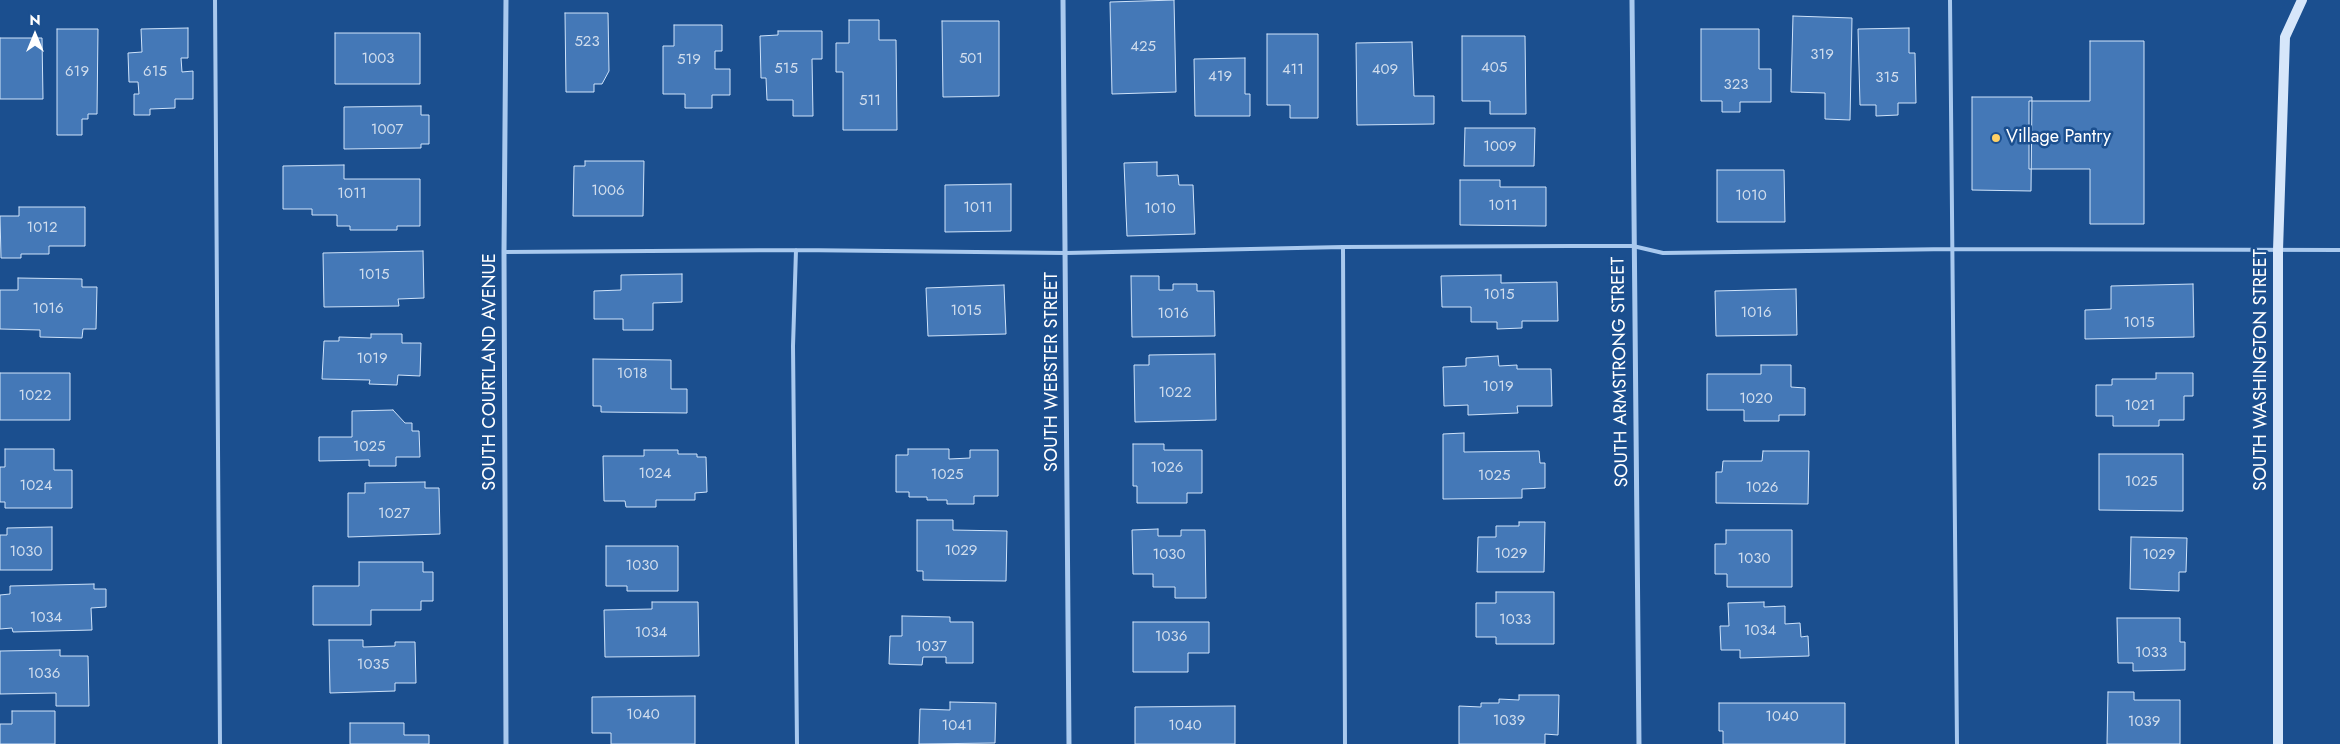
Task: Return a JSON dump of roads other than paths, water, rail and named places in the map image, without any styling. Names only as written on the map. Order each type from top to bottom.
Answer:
[{"type":"main road","name":"SOUTH WASHINGTON STREET","points":[[2278,744],[2278,250],[2285,37],[2302,0]]},
{"type":"street","name":"SOUTH COURTLAND AVENUE","points":[[506,0],[504,252],[506,744]]},
{"type":"street","name":"SOUTH WEBSTER STREET","points":[[1063,0],[1069,744]]},
{"type":"street","name":"SOUTH ARMSTRONG STREET","points":[[1632,0],[1639,744]]},
{"type":"lane","points":[[215,0],[220,744]]},
{"type":"lane","points":[[1950,0],[1957,744]]},
{"type":"lane","points":[[504,252],[796,250],[1066,253],[1344,247],[1633,246],[1663,253],[1952,249],[2340,250]]},
{"type":"lane","points":[[1344,247],[1345,744]]},
{"type":"lane","points":[[796,250],[793,346],[797,744]]},
{"type":"place","name":"Village Pantry","points":[[1996,138]]}]
